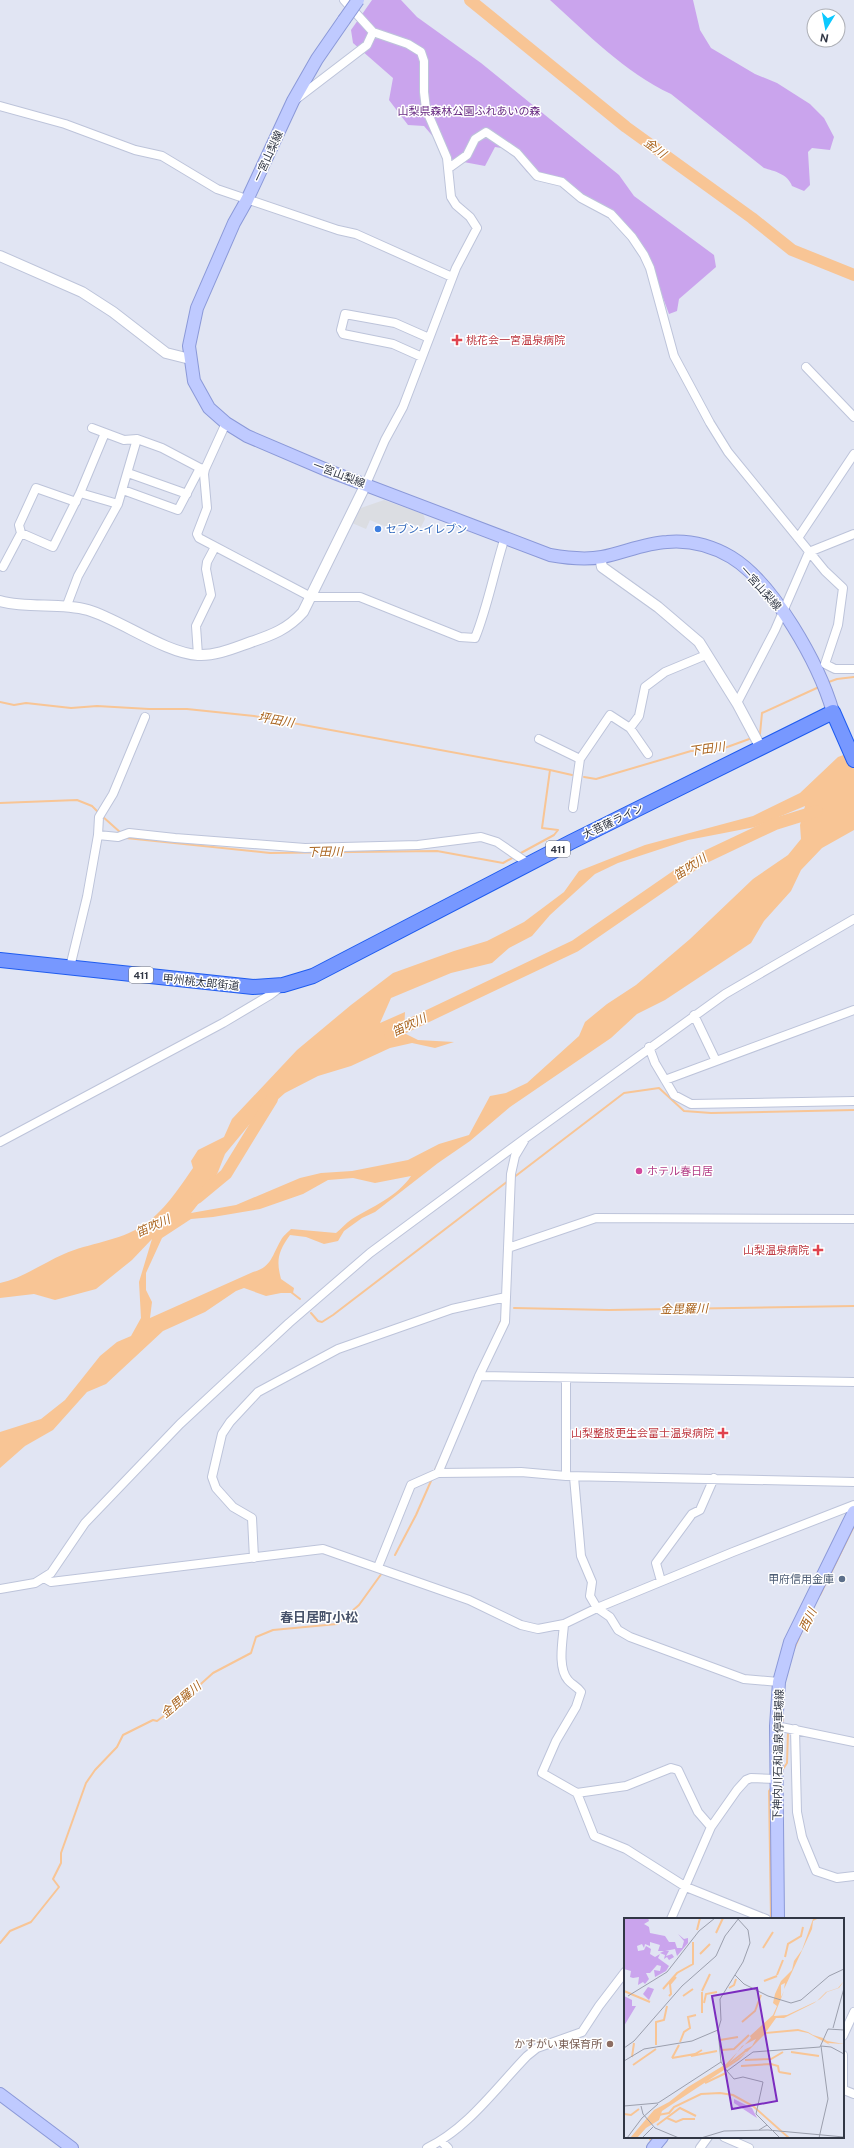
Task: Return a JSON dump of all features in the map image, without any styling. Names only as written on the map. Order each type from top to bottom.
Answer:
[{"type":"highway","name":"大菩薩ライン","points":[[283,985],[313,976],[526,861],[760,744],[835,717]]},
{"type":"highway","points":[[835,717],[854,760]]},
{"type":"highway","name":"甲州桃太郎街道","points":[[0,960],[235,986],[254,987],[283,985]]},
{"type":"main road","name":"一宮山梨線","points":[[358,0],[317,59],[293,101],[248,200],[231,230],[197,308],[192,329],[190,359],[194,381],[209,408],[226,423],[247,436],[550,555],[567,558],[600,557],[665,542],[697,544],[716,549],[732,558],[752,574],[783,612],[800,637],[829,698],[835,717]]},
{"type":"main road","name":"下神内川石和温泉停車場線","points":[[778,1918],[776,1726],[779,1682],[790,1642],[854,1512]]},
{"type":"main road","points":[[0,2094],[72,2148]]},
{"type":"street","points":[[0,601],[25,605],[67,605],[89,610],[163,644],[189,654],[198,655],[222,652],[283,630],[294,622],[311,597],[366,484],[385,440],[403,407],[452,277],[477,228],[470,217],[453,201],[449,168],[445,153],[426,109],[423,56],[416,48],[408,44],[373,32],[344,0]]},
{"type":"street","points":[[293,101],[367,45],[373,32]]},
{"type":"street","points":[[0,106],[65,124],[135,150],[162,156],[189,171],[206,184],[248,200],[306,218],[338,230],[356,234],[452,277]]},
{"type":"street","points":[[449,168],[467,155],[475,139],[486,132],[517,152],[537,176],[562,182],[581,198],[611,214],[632,237],[644,255],[661,305],[665,328],[674,356],[710,423],[728,452],[809,552],[843,588],[838,625],[825,664],[835,669],[854,669]]},
{"type":"street","points":[[0,256],[82,292],[113,312],[166,353],[190,359]]},
{"type":"street","points":[[422,357],[393,344],[343,334],[341,330],[345,314],[395,323],[429,338]]},
{"type":"street","points":[[806,367],[854,417]]},
{"type":"street","points":[[124,490],[178,510],[203,468],[226,423]]},
{"type":"street","points":[[92,428],[124,440],[137,439],[162,448],[203,468]]},
{"type":"street","points":[[21,533],[53,547],[80,494],[105,433]]},
{"type":"street","points":[[67,605],[78,576],[118,504],[124,490],[137,439]]},
{"type":"street","points":[[798,538],[854,454]]},
{"type":"street","points":[[203,468],[207,508],[197,534],[198,538],[311,597],[360,597],[460,637],[475,638],[485,614],[492,577],[505,537]]},
{"type":"street","points":[[128,473],[187,494]]},
{"type":"street","points":[[3,567],[21,533],[19,525],[36,488],[76,502]]},
{"type":"street","points":[[80,494],[118,504]]},
{"type":"street","points":[[737,703],[776,630],[809,552],[854,534]]},
{"type":"street","points":[[198,655],[196,626],[211,595],[206,569],[207,562],[215,547]]},
{"type":"street","points":[[600,557],[602,567],[680,624],[699,642],[737,703],[760,744]]},
{"type":"street","points":[[630,728],[639,716],[645,687],[665,672],[706,655]]},
{"type":"street","points":[[573,808],[580,759],[610,715],[630,728],[648,754]]},
{"type":"street","points":[[70,967],[87,897],[101,813],[113,794],[145,717]]},
{"type":"street","points":[[539,739],[580,759]]},
{"type":"street","points":[[98,835],[118,837],[129,833],[183,839],[305,848],[418,845],[481,837],[497,842],[526,861]]},
{"type":"street","points":[[0,1589],[35,1583],[44,1578],[59,1563],[85,1523],[180,1424],[370,1253],[694,1015],[751,977],[854,920]]},
{"type":"street","points":[[0,1142],[223,1024],[270,996],[283,985]]},
{"type":"street","points":[[665,1080],[854,1010]]},
{"type":"street","points":[[694,1015],[716,1061]]},
{"type":"street","points":[[650,1047],[655,1063],[674,1095],[691,1104],[854,1101]]},
{"type":"street","points":[[438,1473],[479,1376],[505,1322],[511,1174],[514,1156],[527,1137]]},
{"type":"street","points":[[508,1248],[596,1218],[854,1219]]},
{"type":"street","points":[[254,1558],[252,1518],[232,1507],[216,1488],[212,1477],[222,1434],[230,1422],[258,1392],[338,1349],[452,1308],[506,1297]]},
{"type":"street","points":[[479,1376],[854,1382]]},
{"type":"street","points":[[566,1378],[570,1476],[581,1556],[592,1582],[590,1596],[597,1608],[610,1617],[618,1630],[630,1637],[744,1679],[779,1682]]},
{"type":"street","points":[[378,1567],[411,1485],[438,1473],[520,1472],[570,1476],[854,1482]]},
{"type":"street","points":[[661,1581],[656,1563],[692,1514],[700,1510],[714,1478]]},
{"type":"street","points":[[44,1578],[52,1582],[323,1549],[470,1600],[520,1625],[538,1629],[564,1624],[597,1608],[661,1581],[854,1505]]},
{"type":"street","points":[[564,1624],[562,1670],[568,1680],[577,1686],[581,1692],[576,1707],[556,1741],[542,1774],[577,1793],[626,1786],[671,1768],[678,1770],[698,1812],[711,1827]]},
{"type":"street","points":[[776,1726],[854,1742]]},
{"type":"street","points":[[795,1729],[797,1812],[804,1844],[816,1871],[837,1878],[854,1876]]},
{"type":"street","points":[[671,1918],[711,1827],[746,1780],[776,1779]]},
{"type":"street","points":[[577,1793],[594,1836],[626,1849],[686,1887],[764,1918]]},
{"type":"street","points":[[427,2148],[441,2141],[463,2125],[526,2056],[537,2048],[582,2032],[599,2006],[624,1973]]},
{"type":"street","points":[[844,2033],[854,2012]]},
{"type":"street","points":[[844,2090],[854,2094]]},
{"type":"street","points":[[700,2148],[707,2138]]},
{"type":"street","points":[[726,2138],[749,2148]]},
{"type":"street","points":[[441,2141],[448,2148]]},
{"type":"green space","name":"山梨県森林公園ふれあいの森","points":[[372,0],[401,0],[417,17],[481,63],[619,175],[634,196],[714,255],[716,267],[679,299],[677,311],[669,314],[649,260],[625,225],[560,184],[527,172],[508,149],[495,147],[485,166],[453,160],[424,126],[408,125],[389,100],[393,78],[353,43],[351,30]]},
{"type":"green space","points":[[550,0],[693,0],[700,30],[711,48],[755,74],[777,83],[810,104],[824,118],[834,137],[830,150],[812,148],[808,152],[810,185],[804,191],[792,186],[784,176],[764,168],[671,94],[654,85],[622,64]]},
{"type":"shaded area","points":[[384,500],[423,514],[425,519],[421,527],[406,522],[398,527],[396,531],[370,520],[366,529],[352,523],[358,509]]},
{"type":"water","points":[[854,751],[854,830],[822,848],[801,870],[791,891],[764,921],[751,943],[665,1000],[637,1014],[611,1038],[510,1107],[470,1141],[438,1163],[375,1212],[362,1218],[344,1231],[338,1241],[324,1244],[306,1237],[290,1235],[283,1246],[278,1261],[281,1279],[294,1288],[293,1293],[281,1293],[266,1296],[244,1288],[236,1291],[205,1312],[163,1331],[106,1384],[87,1392],[53,1430],[25,1446],[0,1468],[0,1432],[41,1419],[65,1400],[100,1356],[117,1342],[131,1336],[141,1318],[139,1282],[152,1239],[132,1260],[96,1289],[55,1300],[34,1294],[0,1298],[0,1283],[17,1278],[74,1250],[124,1235],[150,1221],[170,1200],[193,1168],[191,1161],[198,1150],[224,1137],[232,1119],[297,1050],[351,1005],[393,973],[487,941],[524,922],[564,892],[579,871],[645,845],[753,816],[800,793],[838,757]],"holes":[[[805,806],[800,825],[801,839],[788,855],[753,879],[690,939],[636,985],[607,1004],[585,1022],[579,1036],[527,1083],[506,1093],[490,1096],[469,1135],[439,1144],[408,1160],[352,1171],[321,1173],[300,1178],[236,1205],[191,1213],[203,1198],[218,1172],[225,1154],[249,1125],[285,1093],[318,1076],[351,1066],[390,1048],[412,1043],[435,1048],[454,1042],[418,1040],[404,1033],[405,1012],[380,1023],[391,998],[451,973],[492,963],[509,948],[532,936],[550,915],[595,874],[618,863],[688,840],[755,827]],[[411,1176],[406,1183],[392,1195],[352,1219],[336,1233],[291,1229],[284,1236],[271,1260],[264,1267],[150,1318],[152,1302],[146,1290],[146,1273],[162,1238],[191,1219],[260,1209],[303,1194],[328,1180],[353,1178],[375,1183]]]},
{"type":"waterway","name":"金川","points":[[470,0],[626,127],[752,218],[792,250],[854,275]]},
{"type":"waterway","name":"下田川","points":[[826,683],[837,679],[854,677]]},
{"type":"waterway","name":"下田川","points":[[758,735],[760,734],[762,713],[819,687]]},
{"type":"waterway","name":"坪田川","points":[[0,702],[14,705],[26,703],[71,708],[97,706],[149,709],[187,709],[254,716],[550,770]]},
{"type":"waterway","name":"下田川","points":[[584,777],[596,779],[691,751],[719,750],[752,738]]},
{"type":"waterway","name":"下田川","points":[[519,854],[554,835],[558,830],[542,828],[550,770],[572,775]]},
{"type":"waterway","name":"下田川","points":[[0,803],[77,800],[92,806],[99,813]]},
{"type":"waterway","name":"笛吹川","points":[[390,1034],[575,946],[701,859],[775,824],[817,811]]},
{"type":"waterway","name":"下田川","points":[[102,816],[121,833]]},
{"type":"waterway","name":"下田川","points":[[126,838],[270,853],[437,851],[503,863],[514,857]]},
{"type":"waterway","points":[[513,1178],[624,1093],[659,1088],[684,1111],[711,1113],[854,1110]]},
{"type":"waterway","name":"笛吹川","points":[[197,1198],[226,1174],[272,1099]]},
{"type":"waterway","points":[[311,1313],[318,1321],[322,1322],[333,1315],[508,1181]]},
{"type":"waterway","points":[[291,1292],[300,1299]]},
{"type":"waterway","name":"金毘羅川","points":[[514,1308],[609,1310],[854,1306]]},
{"type":"waterway","name":"金毘羅川","points":[[497,1330],[501,1321]]},
{"type":"waterway","name":"金毘羅川","points":[[435,1470],[441,1457]]},
{"type":"waterway","name":"金毘羅川","points":[[395,1555],[416,1515],[431,1481]]},
{"type":"waterway","name":"西川","points":[[820,1595],[853,1528]]},
{"type":"waterway","name":"金毘羅川","points":[[0,1943],[10,1931],[31,1922],[59,1887],[53,1879],[61,1863],[61,1853],[86,1783],[95,1770],[117,1747],[123,1735],[153,1720],[157,1721],[172,1710],[213,1673],[251,1653],[256,1637],[273,1630],[337,1624],[359,1605],[382,1573]]},
{"type":"waterway","name":"西川","points":[[794,1649],[804,1626]]},
{"type":"waterway","name":"西川","points":[[783,1714],[783,1721]]},
{"type":"waterway","name":"西川","points":[[781,1772],[787,1763],[788,1732]]},
{"type":"waterway","name":"西川","points":[[771,1788],[769,1791],[771,1918]]},
{"type":"waterway","name":"西川","points":[[650,2138],[652,2143]]},
{"type":"place","name":"桃花会一宮温泉病院","points":[[457,340]]},
{"type":"place","name":"セブン-イレブン","points":[[378,529]]},
{"type":"place","name":"ホテル春日居","points":[[639,1171]]},
{"type":"place","name":"山梨温泉病院","points":[[818,1250]]},
{"type":"place","name":"山梨整肢更生会富士温泉病院","points":[[723,1433]]},
{"type":"place","name":"甲府信用金庫","points":[[842,1579]]},
{"type":"place","name":"かすがい東保育所","points":[[610,2044]]},
{"type":"district","name":"春日居町小松","points":[[319,1617]]}]
